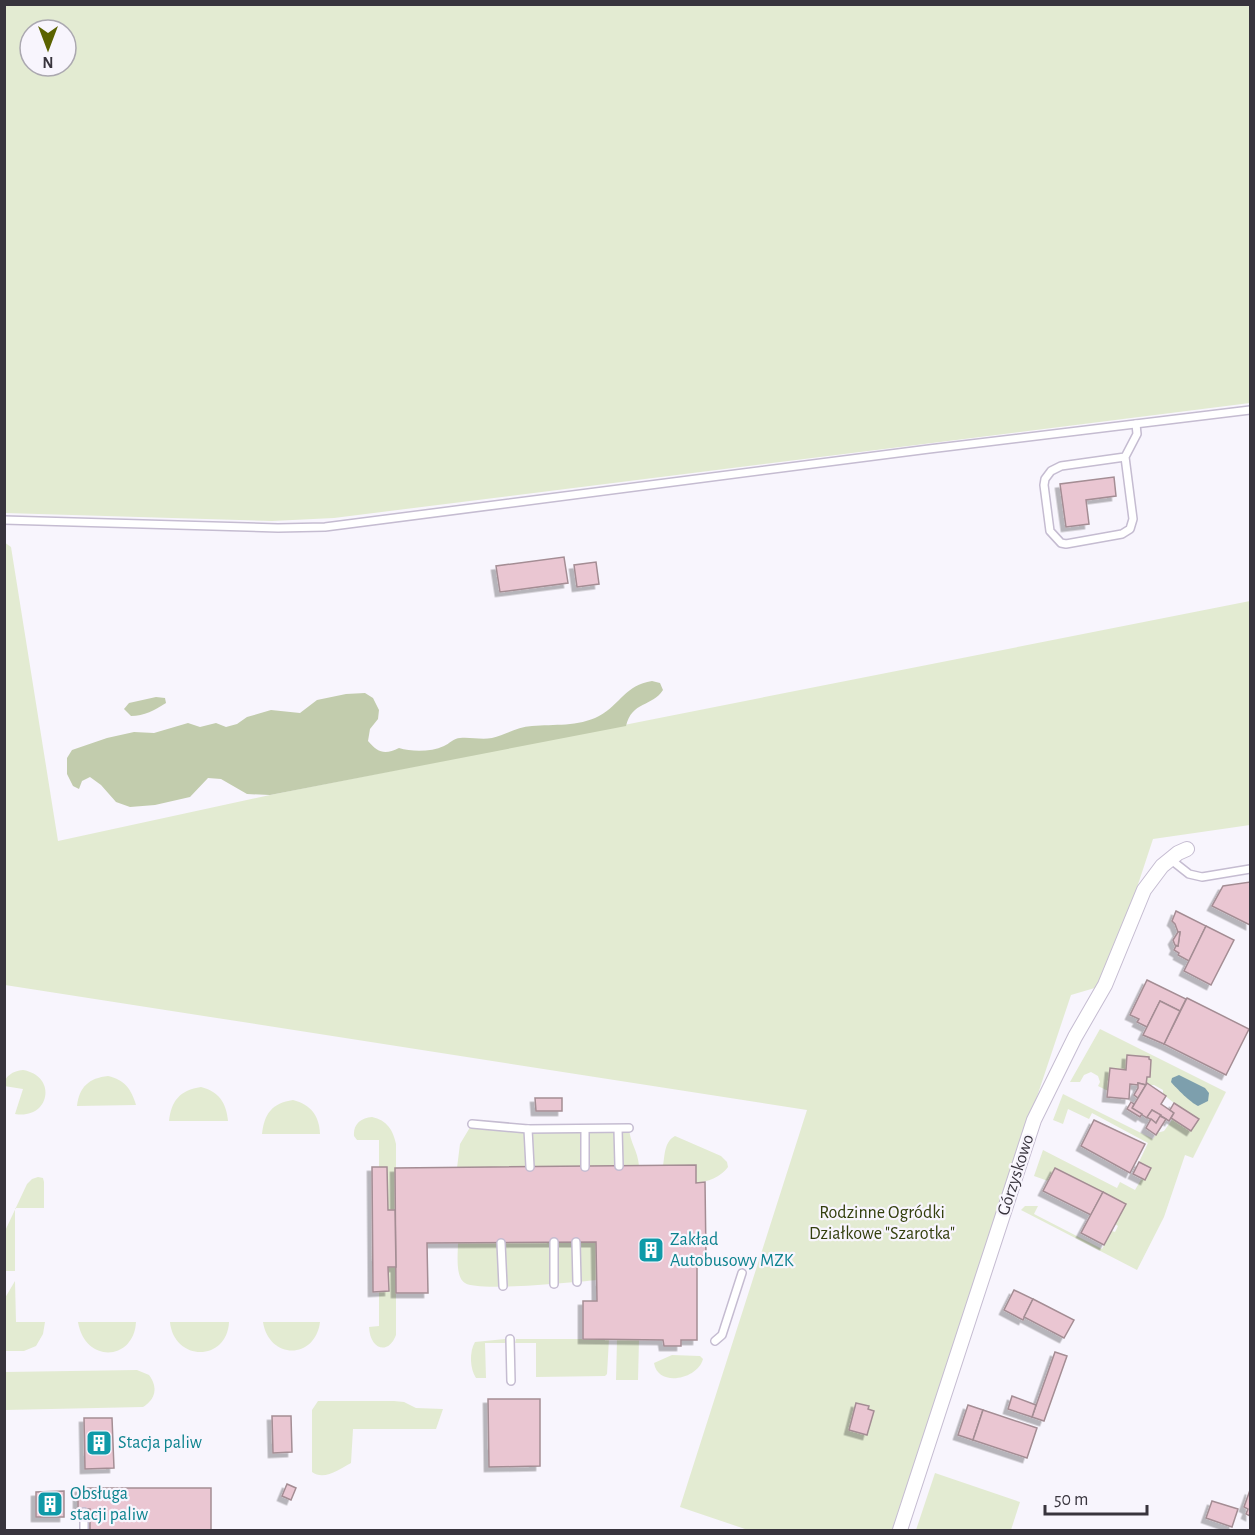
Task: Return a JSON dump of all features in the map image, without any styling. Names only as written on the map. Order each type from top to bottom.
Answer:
[{"type":"street","name":"Górzyskowo","points":[[900,1530],[1034,1120],[1109,976],[1144,890],[1155,874],[1170,859],[1187,849]]},
{"type":"lane","points":[[4,520],[278,528],[324,527],[1251,410]]},
{"type":"lane","points":[[1125,458],[1061,466],[1048,475],[1044,485],[1050,531],[1056,540],[1066,544],[1122,534],[1130,529],[1133,519],[1125,458],[1137,434],[1136,424]]},
{"type":"lane","points":[[1170,859],[1190,874],[1202,877],[1251,869]]},
{"type":"lane","points":[[472,1124],[528,1129],[629,1128]]},
{"type":"lane","points":[[528,1129],[530,1167]]},
{"type":"lane","points":[[585,1129],[585,1167]]},
{"type":"lane","points":[[618,1129],[619,1166]]},
{"type":"lane","points":[[554,1242],[554,1284]]},
{"type":"lane","points":[[576,1242],[577,1282]]},
{"type":"lane","points":[[501,1243],[503,1286]]},
{"type":"lane","points":[[715,1341],[722,1335],[742,1273]]},
{"type":"lane","points":[[510,1339],[511,1381]]},
{"type":"lane","points":[[84,1512],[84,1530]]},
{"type":"green space","points":[[5,4],[1250,5],[1250,403],[334,518],[272,521],[5,513]]},
{"type":"green space","name":"Rodzinne Ogródki Działkowe \"Szarotka\"","points":[[4,542],[11,547],[58,841],[270,795],[1250,601],[1250,825],[1153,839],[1117,948],[1098,987],[1071,995],[892,1530],[748,1530],[680,1507],[807,1110],[5,985]]},
{"type":"green space","points":[[652,681],[660,683],[663,690],[637,708],[626,726],[270,795],[247,794],[221,779],[208,778],[190,797],[155,805],[130,807],[116,802],[101,785],[90,777],[82,781],[79,789],[73,786],[67,774],[67,758],[72,750],[107,738],[134,732],[154,733],[188,723],[200,727],[216,723],[226,727],[237,724],[247,717],[271,710],[300,713],[317,700],[346,694],[365,693],[373,698],[379,710],[378,719],[370,729],[368,741],[375,748],[382,752],[390,752],[399,748],[422,751],[439,748],[458,738],[492,738],[527,727],[591,720],[606,711],[635,686]]},
{"type":"green space","points":[[156,697],[165,698],[166,703],[140,715],[131,716],[124,709],[129,703]]},
{"type":"green space","points":[[1100,1029],[1226,1092],[1193,1158],[1185,1155],[1164,1217],[1137,1270],[1021,1210],[1025,1206],[1038,1206],[1034,1214],[1102,1249],[1112,1231],[1115,1232],[1118,1226],[1115,1224],[1125,1204],[1056,1168],[1048,1181],[1034,1176],[1043,1150],[1117,1188],[1120,1182],[1135,1190],[1142,1178],[1139,1162],[1148,1143],[1092,1113],[1089,1119],[1068,1109],[1063,1124],[1053,1120],[1063,1094],[1153,1139],[1157,1133],[1164,1131],[1172,1120],[1171,1118],[1191,1131],[1174,1103],[1163,1094],[1163,1090],[1147,1083],[1147,1077],[1150,1077],[1151,1060],[1149,1057],[1128,1055],[1126,1070],[1110,1068],[1108,1091],[1098,1086],[1100,1082],[1098,1076],[1091,1072],[1084,1075],[1080,1082],[1070,1082]]},
{"type":"green space","points":[[23,1070],[34,1074],[41,1080],[45,1088],[45,1097],[36,1110],[27,1114],[15,1114],[23,1089],[4,1086],[4,1082],[10,1075]]},
{"type":"green space","points":[[108,1076],[119,1080],[126,1086],[136,1105],[77,1106],[80,1094],[90,1081]]},
{"type":"green space","points":[[201,1087],[217,1095],[223,1103],[228,1121],[169,1121],[174,1102],[187,1091]]},
{"type":"green space","points":[[293,1100],[305,1105],[313,1112],[318,1121],[320,1134],[262,1134],[270,1111],[280,1104]]},
{"type":"green space","points":[[372,1117],[388,1126],[396,1144],[396,1335],[389,1346],[384,1347],[376,1345],[370,1335],[369,1327],[379,1326],[379,1140],[357,1140],[354,1136],[358,1122]]},
{"type":"green space","points":[[472,1124],[528,1129],[629,1128],[639,1166],[457,1168],[460,1144]]},
{"type":"green space","points":[[675,1136],[721,1156],[727,1162],[728,1167],[714,1178],[696,1183],[696,1165],[663,1166],[667,1145]]},
{"type":"green space","points":[[43,1178],[44,1208],[16,1208],[27,1184],[32,1179]]},
{"type":"green space","points":[[15,1210],[15,1271],[5,1271],[5,1231]]},
{"type":"green space","points":[[596,1242],[597,1280],[488,1287],[465,1283],[458,1271],[458,1243]]},
{"type":"green space","points":[[15,1281],[16,1322],[45,1322],[43,1334],[36,1346],[24,1351],[5,1351],[5,1298]]},
{"type":"green space","points":[[78,1322],[136,1322],[133,1335],[127,1344],[119,1350],[109,1352],[99,1351],[90,1345],[82,1336]]},
{"type":"green space","points":[[170,1322],[229,1322],[226,1335],[220,1344],[211,1350],[200,1352],[190,1350],[181,1344],[174,1335]]},
{"type":"green space","points":[[263,1322],[320,1322],[310,1343],[301,1349],[292,1350],[282,1349],[274,1343],[267,1334]]},
{"type":"green space","points":[[505,1339],[507,1343],[485,1343],[486,1378],[476,1378],[471,1360],[475,1342]]},
{"type":"green space","points":[[516,1339],[609,1339],[607,1374],[605,1376],[536,1377],[536,1343],[515,1343]]},
{"type":"green space","points":[[617,1339],[639,1340],[638,1380],[616,1380]]},
{"type":"green space","points":[[672,1355],[700,1356],[703,1359],[694,1372],[678,1378],[670,1378],[657,1371],[654,1363]]},
{"type":"green space","points":[[137,1370],[149,1375],[154,1384],[153,1397],[143,1407],[5,1410],[5,1372]]},
{"type":"green space","points":[[318,1401],[394,1401],[404,1402],[416,1408],[443,1409],[436,1429],[353,1429],[351,1463],[332,1473],[322,1475],[312,1472],[312,1410]]},
{"type":"green space","points":[[935,1473],[1020,1502],[1011,1530],[916,1530]]},
{"type":"water","points":[[1179,1075],[1205,1088],[1209,1093],[1208,1101],[1198,1106],[1188,1099],[1171,1082],[1172,1078]]},
{"type":"building","points":[[1114,477],[1116,496],[1086,500],[1089,524],[1066,527],[1060,484]]},
{"type":"building","points":[[564,557],[568,583],[500,592],[496,566]]},
{"type":"building","points":[[596,562],[599,584],[577,587],[574,565]]},
{"type":"building","points":[[1250,882],[1250,925],[1212,906],[1223,886]]},
{"type":"building","points":[[1176,911],[1206,926],[1189,961],[1174,950],[1178,946],[1180,932],[1172,921]]},
{"type":"building","points":[[1206,926],[1234,940],[1211,985],[1184,971]]},
{"type":"building","points":[[1180,932],[1178,946],[1173,940]]},
{"type":"building","points":[[1147,980],[1186,999],[1180,1011],[1160,1001],[1147,1027],[1137,1022],[1139,1019],[1130,1015]]},
{"type":"building","points":[[1187,998],[1249,1029],[1226,1075],[1164,1044]]},
{"type":"building","points":[[1160,1001],[1180,1011],[1164,1044],[1143,1035]]},
{"type":"building","points":[[1127,1055],[1149,1057],[1151,1060],[1150,1077],[1147,1077],[1146,1085],[1130,1084],[1129,1099],[1107,1097],[1110,1068],[1126,1070]]},
{"type":"building","points":[[1138,1083],[1146,1085],[1138,1098],[1134,1095]]},
{"type":"building","points":[[1147,1083],[1166,1096],[1161,1104],[1174,1113],[1169,1121],[1152,1110],[1147,1118],[1132,1108]]},
{"type":"building","points":[[535,1098],[562,1098],[562,1111],[536,1111]]},
{"type":"building","points":[[1131,1102],[1134,1104],[1132,1108],[1142,1114],[1140,1117],[1127,1109]]},
{"type":"building","points":[[1174,1103],[1199,1119],[1191,1131],[1171,1118],[1174,1113],[1170,1110]]},
{"type":"building","points":[[1152,1110],[1161,1115],[1156,1123],[1147,1117]]},
{"type":"building","points":[[1160,1116],[1166,1119],[1156,1135],[1146,1128],[1151,1119],[1156,1123]]},
{"type":"building","points":[[1094,1120],[1145,1144],[1130,1173],[1081,1146]]},
{"type":"building","points":[[1139,1162],[1151,1168],[1145,1180],[1133,1174]]},
{"type":"building","name":"Zakład Autobusowy MZK","points":[[696,1165],[696,1183],[705,1182],[706,1256],[697,1256],[697,1340],[681,1340],[681,1346],[664,1346],[663,1340],[583,1339],[583,1301],[597,1301],[596,1242],[427,1243],[428,1293],[396,1293],[395,1168]]},
{"type":"building","points":[[372,1167],[387,1167],[388,1210],[395,1210],[396,1267],[388,1267],[389,1291],[373,1292]]},
{"type":"building","points":[[1055,1168],[1103,1192],[1091,1215],[1043,1191]]},
{"type":"building","points":[[1103,1192],[1126,1204],[1104,1245],[1081,1233]]},
{"type":"building","points":[[1014,1290],[1033,1299],[1023,1320],[1004,1310]]},
{"type":"building","points":[[1033,1299],[1074,1320],[1064,1338],[1024,1317]]},
{"type":"building","points":[[1055,1352],[1067,1356],[1044,1421],[1032,1417]]},
{"type":"building","points":[[1012,1396],[1036,1405],[1032,1417],[1008,1409]]},
{"type":"building","points":[[488,1399],[540,1399],[540,1466],[489,1467]]},
{"type":"building","points":[[856,1403],[869,1406],[868,1409],[874,1411],[867,1435],[849,1430]]},
{"type":"building","points":[[968,1405],[983,1410],[973,1440],[958,1435]]},
{"type":"building","points":[[983,1410],[1037,1428],[1027,1458],[973,1440]]},
{"type":"building","points":[[272,1416],[291,1416],[292,1452],[273,1453]]},
{"type":"building","name":"Stacja paliw","points":[[84,1418],[112,1418],[114,1468],[85,1469]]},
{"type":"building","points":[[287,1484],[296,1488],[291,1500],[282,1496]]},
{"type":"building","points":[[78,1488],[211,1488],[211,1530],[90,1530],[90,1509],[78,1509]]},
{"type":"building","points":[[1250,1490],[1250,1516],[1246,1514],[1248,1509],[1244,1507]]},
{"type":"building","name":"Obsługa stacji paliw","points":[[64,1491],[64,1517],[36,1517],[36,1492]]},
{"type":"building","points":[[1212,1501],[1238,1509],[1232,1527],[1206,1518]]},
{"type":"place","name":"Zakład Autobusowy MZK","points":[[651,1250]]},
{"type":"place","name":"Stacja paliw","points":[[99,1443]]},
{"type":"place","name":"Obsługa stacji paliw","points":[[50,1504]]}]
